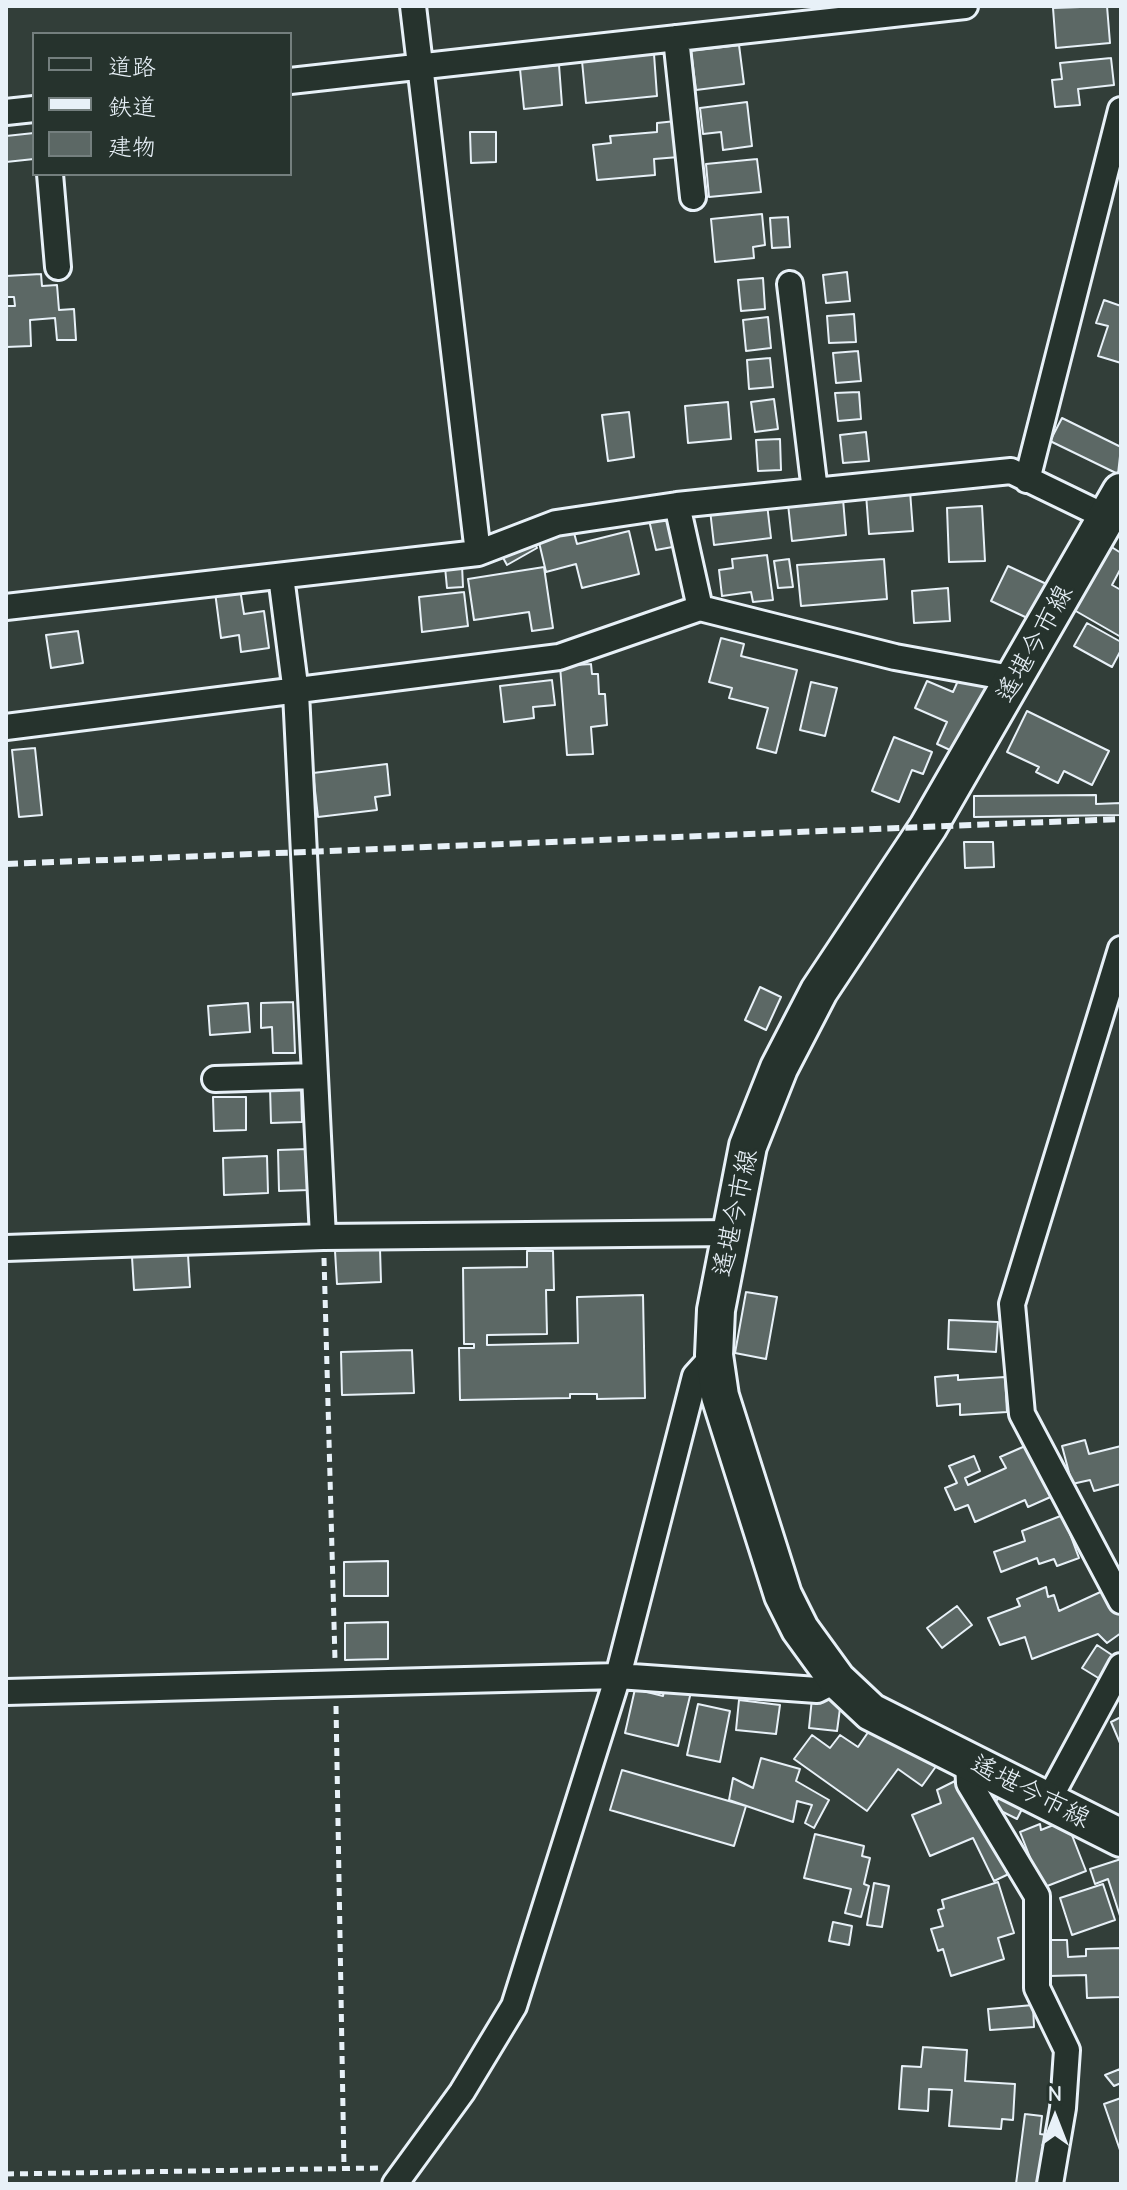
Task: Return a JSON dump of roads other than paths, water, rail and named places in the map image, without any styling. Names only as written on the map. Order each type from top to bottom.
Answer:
[{"type":"main road","name":"遙堪今市線","points":[[1114,504],[1016,679],[928,827],[812,1003],[779,1068],[748,1146],[716,1310],[714,1355],[720,1396],[783,1595],[800,1629],[837,1680],[871,1712],[1121,1838]]},
{"type":"street","points":[[413,6],[478,553]]},
{"type":"street","points":[[292,81],[965,6]]},
{"type":"street","points":[[676,38],[693,197]]},
{"type":"street","points":[[6,112],[32,109]]},
{"type":"street","points":[[1027,480],[1121,110]]},
{"type":"street","points":[[50,176],[58,267]]},
{"type":"street","points":[[790,284],[815,491]]},
{"type":"street","points":[[6,607],[478,553],[556,523],[677,505],[1011,471],[1027,480],[1114,504]]},
{"type":"street","points":[[677,505],[700,608]]},
{"type":"street","points":[[281,576],[296,693],[323,1237]]},
{"type":"street","points":[[6,727],[296,693],[559,657],[700,608],[895,657],[1016,679]]},
{"type":"street","points":[[1121,949],[1012,1304],[1022,1414],[1121,1601]]},
{"type":"street","points":[[215,1079],[315,1076]]},
{"type":"street","points":[[6,1248],[323,1237],[732,1233]]},
{"type":"street","points":[[401,2176],[462,2092],[514,2006],[618,1676],[695,1376],[714,1355]]},
{"type":"street","points":[[1048,1801],[1121,1666]]},
{"type":"street","points":[[6,1692],[618,1676],[817,1690],[837,1680]]},
{"type":"street","points":[[968,1762],[969,1783],[1037,1896],[1037,1988],[1067,2050],[1063,2108],[1050,2184]]},
{"type":"railway","points":[[6,864],[1121,819]]}]
